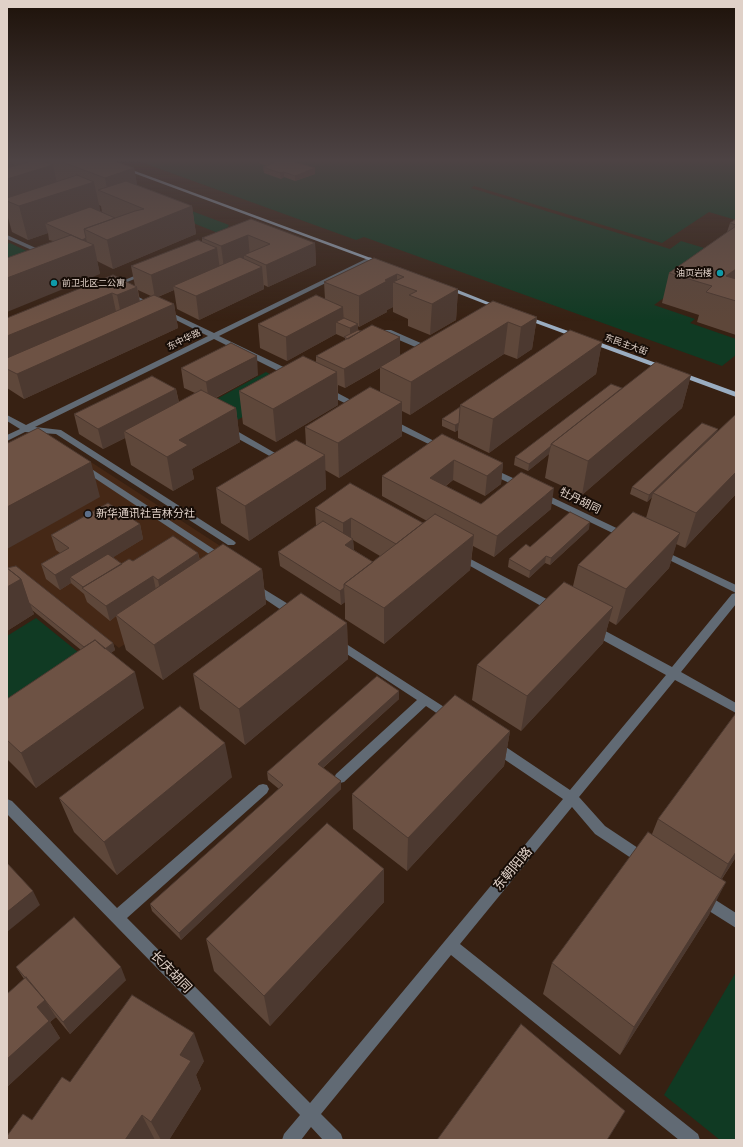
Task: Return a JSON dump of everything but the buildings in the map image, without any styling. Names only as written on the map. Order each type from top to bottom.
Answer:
[{"type":"main road","points":[[250,215],[393,268]]},
{"type":"main road","points":[[438,284],[505,309]]},
{"type":"main road","name":"东民主大街","points":[[520,315],[736,395]]},
{"type":"street","points":[[261,224],[268,221]]},
{"type":"street","points":[[7,237],[53,258]]},
{"type":"street","name":"东中华路","points":[[7,438],[134,379],[213,336],[291,302],[370,259]]},
{"type":"street","points":[[155,269],[109,288],[299,378]]},
{"type":"street","points":[[382,330],[423,347],[436,340]]},
{"type":"street","points":[[321,388],[371,412]]},
{"type":"street","points":[[7,417],[45,442]]},
{"type":"street","points":[[385,419],[450,450]]},
{"type":"street","points":[[222,426],[278,457]]},
{"type":"street","points":[[25,429],[58,432],[231,543]]},
{"type":"street","points":[[77,463],[215,554]]},
{"type":"street","name":"牡丹胡同","points":[[478,464],[636,540]]},
{"type":"street","points":[[650,547],[736,589]]},
{"type":"street","points":[[453,552],[564,613]]},
{"type":"street","points":[[242,579],[301,618]]},
{"type":"street","name":"东朝阳路","points":[[290,1140],[736,597]]},
{"type":"street","points":[[584,624],[736,708]]},
{"type":"street","points":[[327,635],[459,722]]},
{"type":"street","points":[[340,778],[425,700]]},
{"type":"street","points":[[485,740],[572,798],[600,830],[658,869]]},
{"type":"street","points":[[117,917],[263,789]]},
{"type":"street","name":"长庆胡同","points":[[7,805],[335,1140]]},
{"type":"street","points":[[691,891],[736,922]]},
{"type":"street","points":[[450,945],[692,1140]]},
{"type":"shaded area","name":"新华通讯社吉林分社","points":[[57,440],[245,562],[119,648],[20,569],[7,573],[7,465]]},
{"type":"green space","points":[[172,215],[201,215],[229,225],[227,229],[218,233]]},
{"type":"green space","points":[[286,215],[558,215],[670,249],[681,241],[724,254],[654,305],[695,319],[690,323],[736,339],[736,355],[722,366],[364,237],[356,240]]},
{"type":"green space","points":[[568,215],[705,215],[662,243]]},
{"type":"green space","points":[[718,215],[736,215],[736,220]]},
{"type":"green space","points":[[10,243],[37,256],[7,266],[7,244]]},
{"type":"green space","points":[[266,372],[296,387],[232,423],[202,407]]},
{"type":"green space","points":[[36,618],[89,661],[7,717],[7,636]]},
{"type":"green space","points":[[736,972],[736,1140],[720,1140],[664,1095]]},
{"type":"place","name":"油页岩楼","points":[[720,273]]},
{"type":"place","name":"前卫北区二公寓","points":[[54,283]]},
{"type":"place","name":"新华通讯社吉林分社","points":[[88,514]]}]
